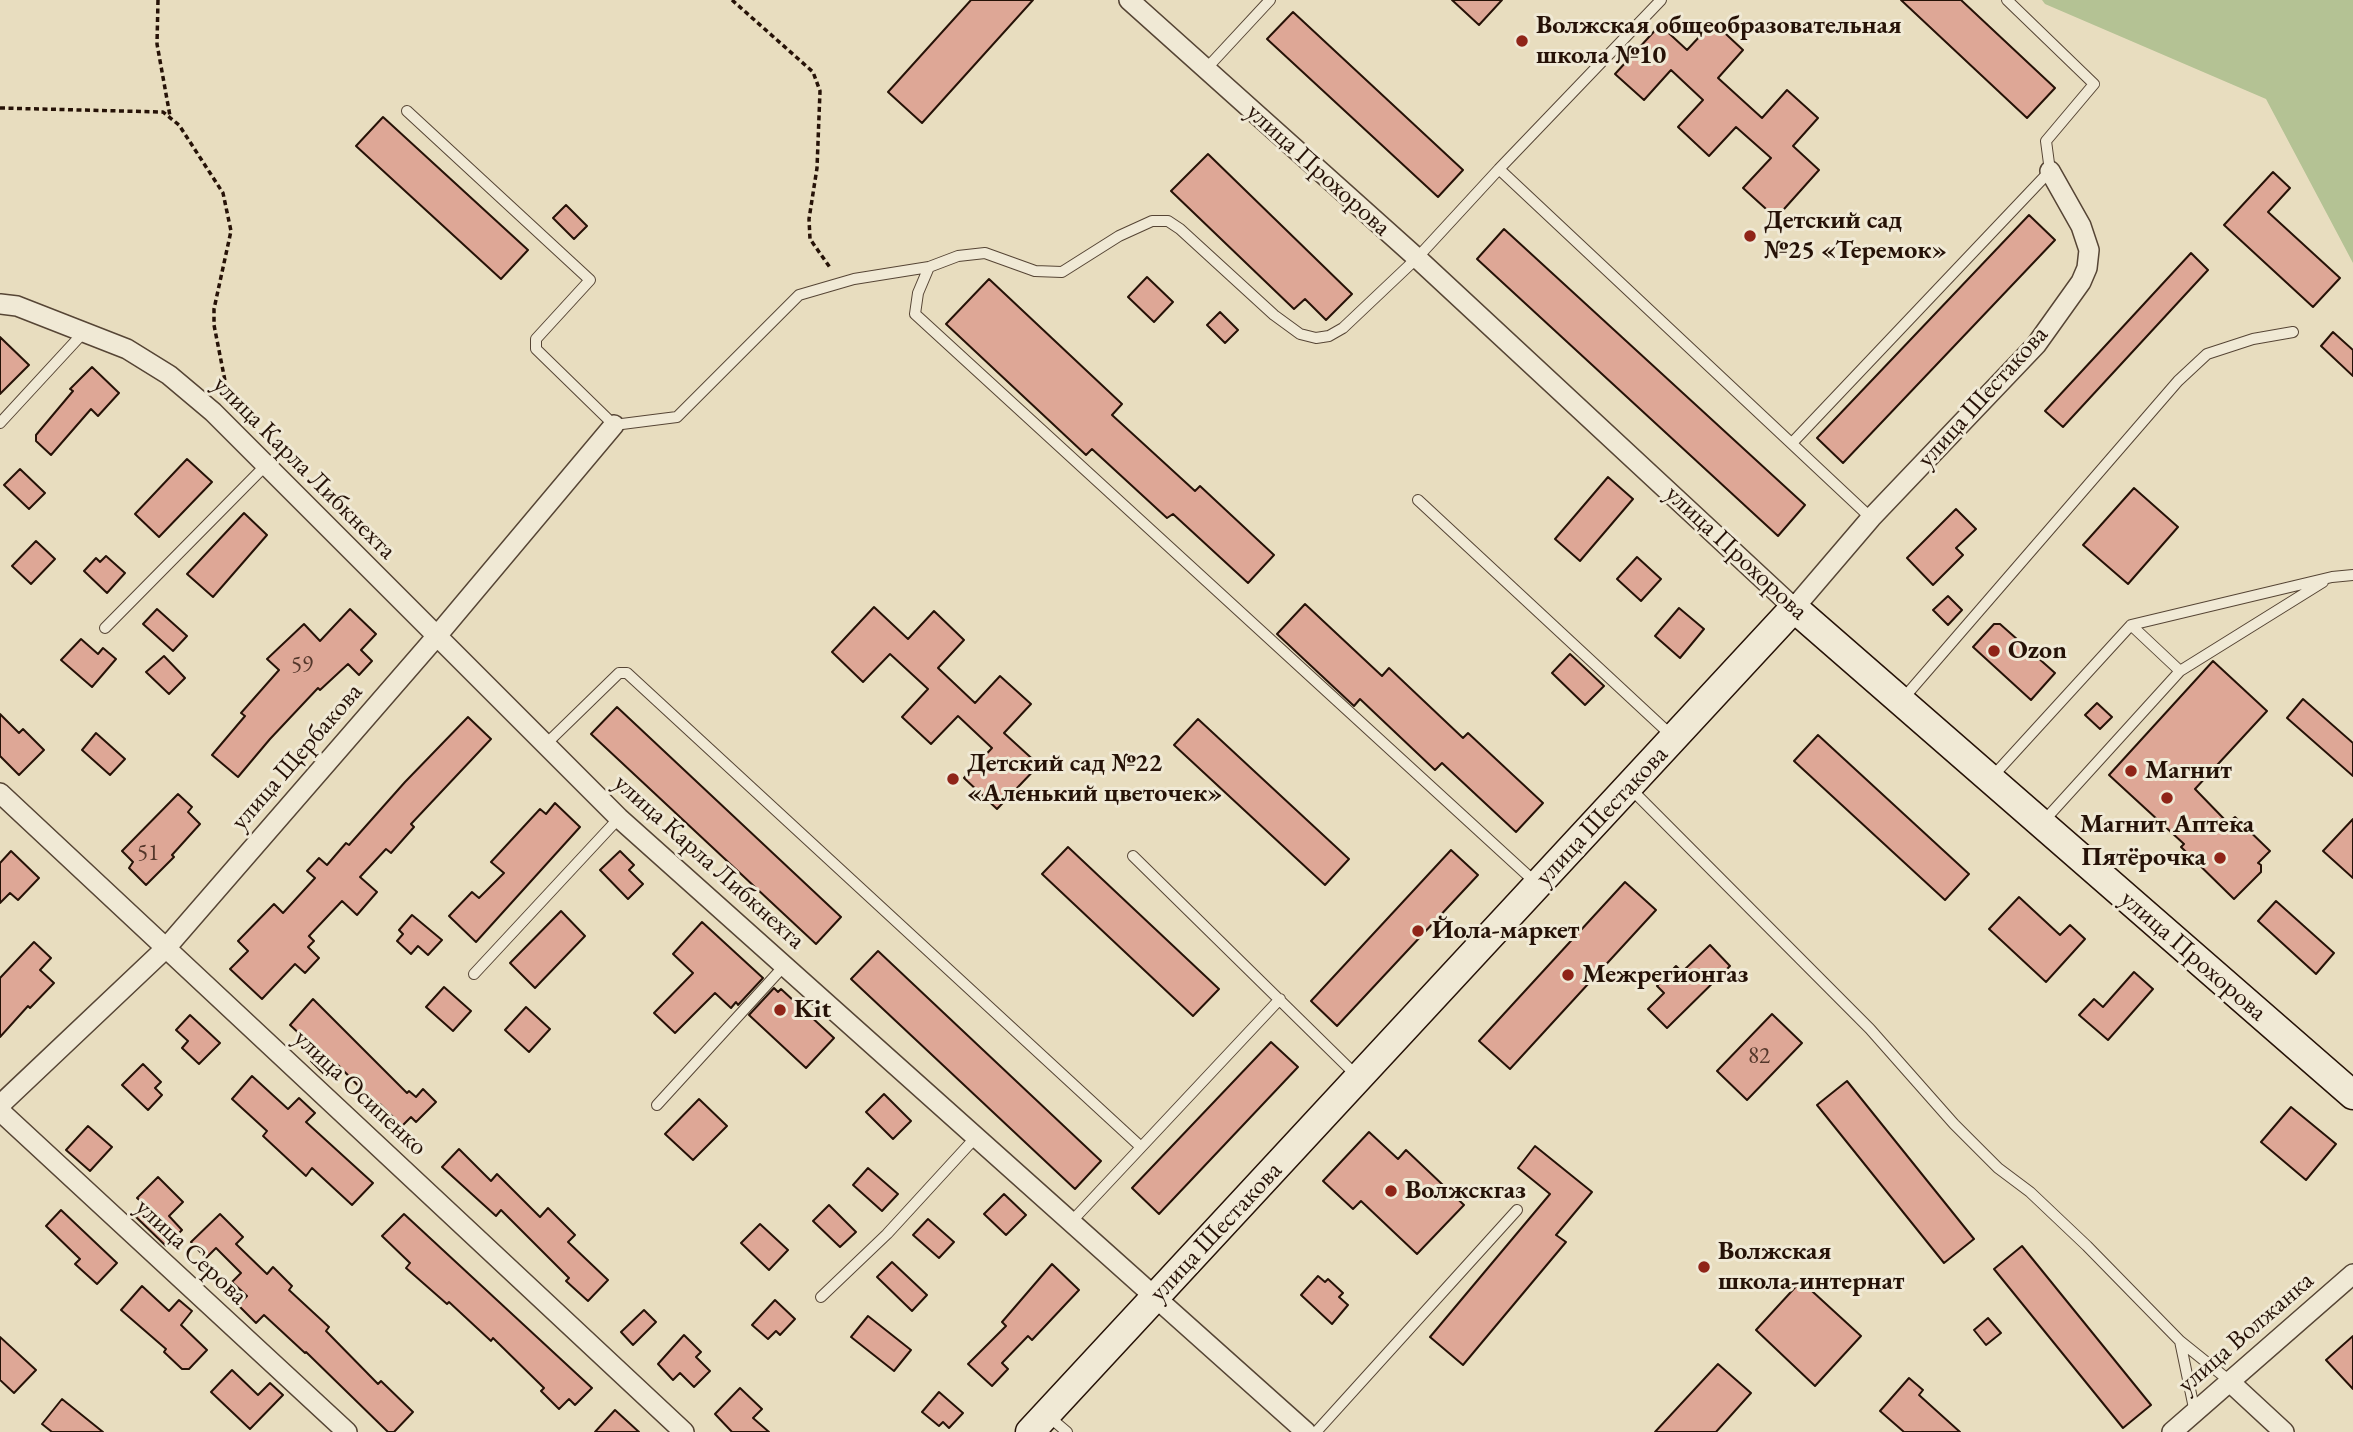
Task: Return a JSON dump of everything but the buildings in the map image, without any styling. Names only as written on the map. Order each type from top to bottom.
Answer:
[{"type":"main road","name":"улица Прохорова","points":[[1794,608],[2353,1095]]},
{"type":"main road","name":"улица Шестакова","points":[[1048,1426],[1156,1297],[1794,608]]},
{"type":"street","name":"улица Прохорова","points":[[1129,0],[1417,258],[1794,608]]},
{"type":"street","name":"улица Шестакова","points":[[1794,608],[1871,518],[2036,345],[2081,282],[2087,268],[2089,250],[2081,226],[2050,171]]},
{"type":"street","name":"улица Карла Либкнехта","points":[[0,304],[17,306],[127,349],[169,375],[267,464],[436,637],[619,818],[1306,1432]]},
{"type":"street","name":"улица Щербакова","points":[[0,1105],[166,948],[436,637],[614,425]]},
{"type":"street","name":"улица Осипенко","points":[[0,793],[684,1432]]},
{"type":"street","name":"улица Серова","points":[[0,1111],[347,1432]]},
{"type":"street","name":"улица Волжанка","points":[[2172,1432],[2353,1274]]},
{"type":"street","points":[[2231,1383],[2284,1432]]},
{"type":"lane","points":[[1206,69],[1270,0]]},
{"type":"lane","points":[[407,111],[590,280],[536,339],[536,349],[614,425],[677,417],[799,295],[840,283],[929,267],[958,256],[985,253],[1035,271],[1062,272],[1119,236],[1152,221],[1168,221],[1180,229],[1274,316],[1300,334],[1316,338],[1329,336],[1343,328],[1417,258],[1661,0]]},
{"type":"lane","points":[[1791,443],[2050,171],[2046,141],[2094,84],[2007,0]]},
{"type":"lane","points":[[1499,169],[1871,518]]},
{"type":"lane","points":[[929,267],[918,293],[915,314],[1538,885]]},
{"type":"lane","points":[[0,423],[84,331]]},
{"type":"lane","points":[[1902,700],[2178,381],[2197,363],[2207,354],[2227,346],[2293,332]]},
{"type":"lane","points":[[105,628],[267,464]]},
{"type":"lane","points":[[1419,500],[1674,738]]},
{"type":"lane","points":[[1990,779],[2131,625],[2332,577],[2353,575]]},
{"type":"lane","points":[[2040,824],[2180,671],[2332,577]]},
{"type":"lane","points":[[2131,625],[2180,671]]},
{"type":"lane","points":[[545,745],[619,673],[627,673],[1141,1147]]},
{"type":"lane","points":[[1628,787],[1870,1029],[1954,1124],[1998,1168],[2030,1192],[2180,1341],[2231,1383]]},
{"type":"lane","points":[[474,974],[619,818]]},
{"type":"lane","points":[[1133,856],[1359,1077]]},
{"type":"lane","points":[[657,1105],[784,966]]},
{"type":"lane","points":[[1071,1222],[1280,999]]},
{"type":"lane","points":[[821,1297],[887,1234],[976,1137]]},
{"type":"lane","points":[[1316,1432],[1517,1210]]},
{"type":"lane","points":[[2180,1341],[2195,1413]]},
{"type":"path","points":[[158,0],[157,44],[171,118]]},
{"type":"path","points":[[733,0],[813,72],[820,91],[820,121],[817,168],[809,219],[810,239],[840,283]]},
{"type":"path","points":[[0,108],[163,112],[179,125],[223,192],[231,231],[214,309],[214,326],[235,433]]},
{"type":"green space","points":[[2042,0],[2353,0],[2353,263],[2266,99],[2045,4]]},
{"type":"place","name":"Волжская общеобразовательная школа №10","points":[[1522,41]]},
{"type":"place","name":"Детский сад №25 «Теремок»","points":[[1750,236]]},
{"type":"place","name":"Ozon","points":[[1994,651]]},
{"type":"place","name":"Магнит","points":[[2131,771]]},
{"type":"place","name":"Детский сад №22 «Аленький цветочек»","points":[[953,779]]},
{"type":"place","name":"Магнит Аптека","points":[[2167,798]]},
{"type":"place","name":"Пятёрочка","points":[[2220,858]]},
{"type":"place","name":"Йола-маркет","points":[[1418,931]]},
{"type":"place","name":"Межрегионгаз","points":[[1568,975]]},
{"type":"place","name":"Kit","points":[[780,1010]]},
{"type":"place","name":"Волжскгаз","points":[[1391,1191]]},
{"type":"place","name":"Волжская школа-интернат","points":[[1704,1267]]}]
